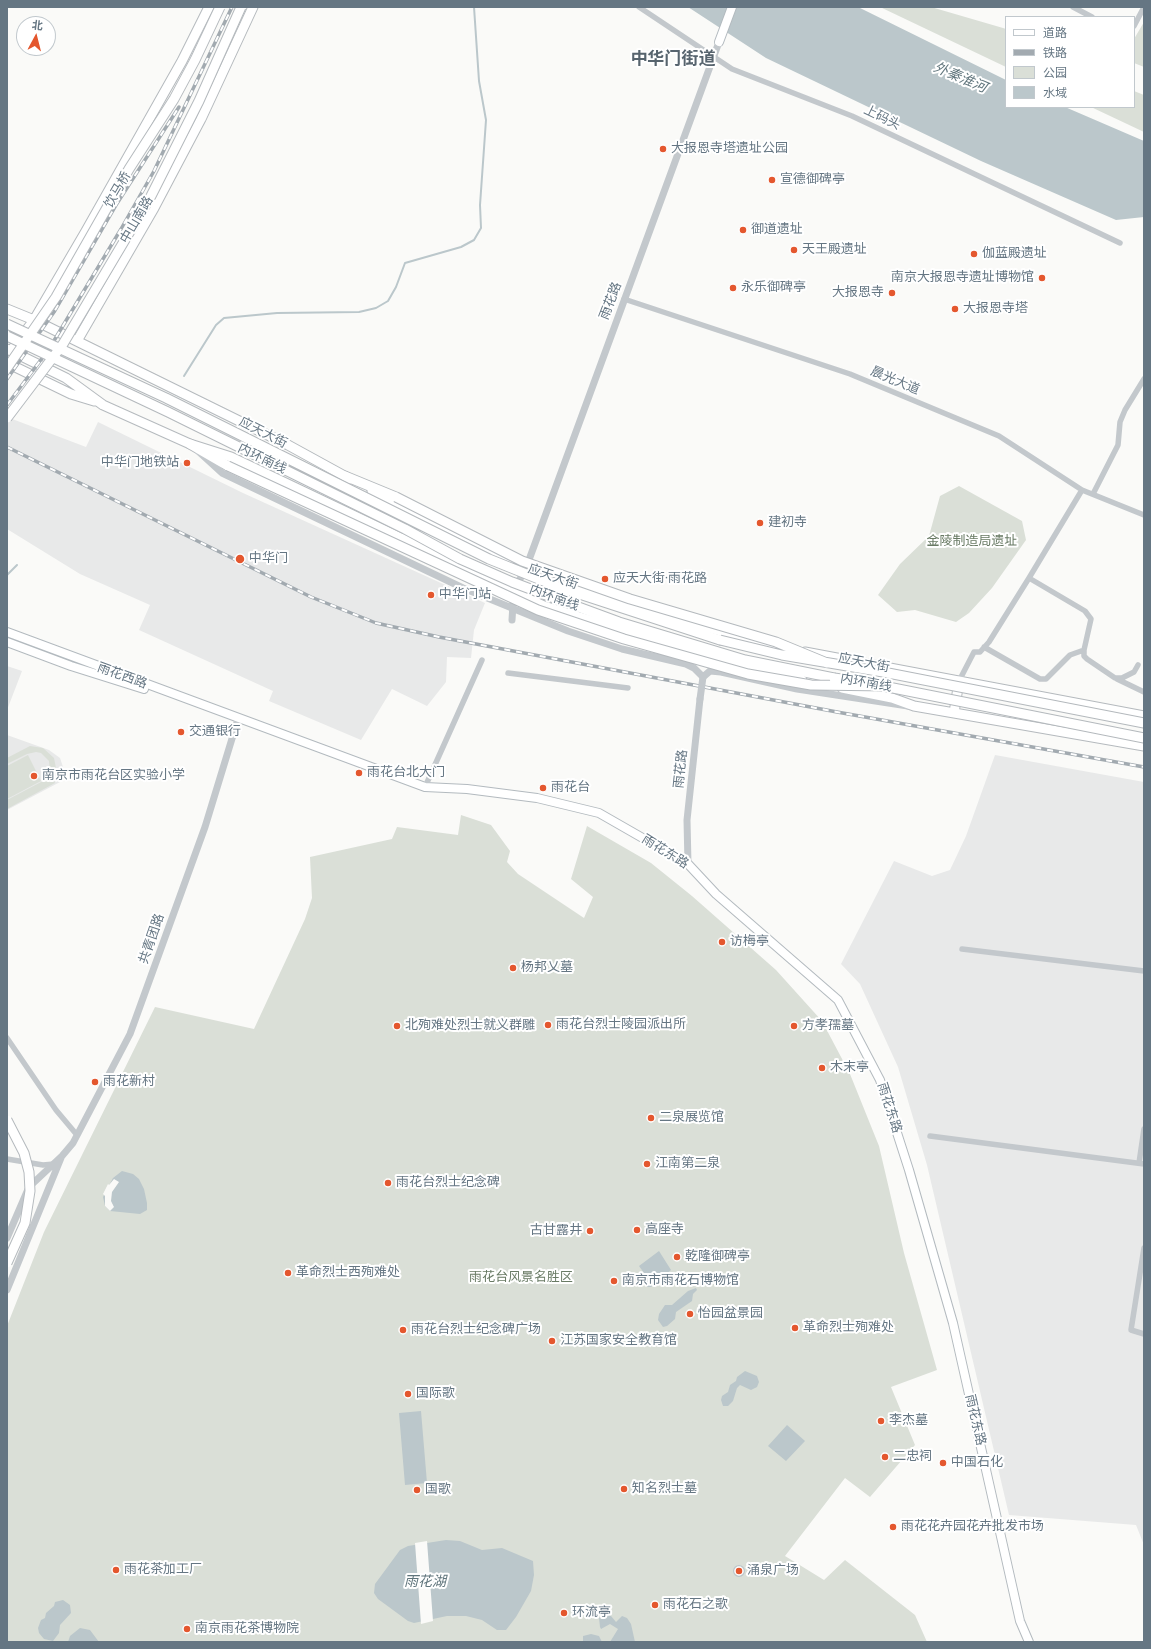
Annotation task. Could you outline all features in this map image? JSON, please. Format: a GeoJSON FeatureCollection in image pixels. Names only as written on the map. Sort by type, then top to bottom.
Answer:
{"type":"FeatureCollection","features":[{"type":"Feature","properties":{"kind":"main road"},"geometry":{"type":"LineString","coordinates":[[103,404],[66,378],[9,350],[34,320],[182,62],[209,7]]}},
{"type":"Feature","properties":{"kind":"main road","name":"饮马桥"},"geometry":{"type":"LineString","coordinates":[[7,368],[56,297],[130,169],[174,99],[195,60],[220,7]]}},
{"type":"Feature","properties":{"kind":"main road","name":"中山南路"},"geometry":{"type":"LineString","coordinates":[[7,418],[49,364],[75,326],[151,196],[201,95],[241,7]]}},
{"type":"Feature","properties":{"kind":"main road"},"geometry":{"type":"LineString","coordinates":[[77,341],[154,208],[192,138],[216,90],[253,7]]}},
{"type":"Feature","properties":{"kind":"main road"},"geometry":{"type":"LineString","coordinates":[[719,42],[732,7]]}},
{"type":"Feature","properties":{"kind":"main road","name":"应天大街"},"geometry":{"type":"LineString","coordinates":[[7,309],[34,320],[288,445],[345,476],[526,568],[632,606],[766,644],[1144,716]]}},
{"type":"Feature","properties":{"kind":"main road","name":"内环南线"},"geometry":{"type":"LineString","coordinates":[[7,324],[173,402],[489,559],[561,588],[720,640],[782,656],[884,672],[1144,723]]}},
{"type":"Feature","properties":{"kind":"main road","name":"内环南线"},"geometry":{"type":"LineString","coordinates":[[7,336],[203,430],[398,526],[460,559],[512,582],[619,622],[745,660],[888,686],[1144,738]]}},
{"type":"Feature","properties":{"kind":"main road"},"geometry":{"type":"LineString","coordinates":[[7,363],[71,394],[103,404],[190,444],[228,466],[468,579],[546,613],[632,641],[748,674],[811,685],[888,686]]}},
{"type":"Feature","properties":{"kind":"main road"},"geometry":{"type":"LineString","coordinates":[[190,444],[231,456],[544,606],[706,656],[816,683],[892,698],[914,706],[1144,746]]}},
{"type":"Feature","properties":{"kind":"main road"},"geometry":{"type":"LineString","coordinates":[[345,476],[396,497],[522,561],[630,598],[776,642],[827,663]]}},
{"type":"Feature","properties":{"kind":"main road","name":"雨花西路"},"geometry":{"type":"LineString","coordinates":[[7,632],[238,719],[425,787]]}},
{"type":"Feature","properties":{"kind":"main road","name":"雨花西路"},"geometry":{"type":"LineString","coordinates":[[7,642],[70,666],[238,719]]}},
{"type":"Feature","properties":{"kind":"main road"},"geometry":{"type":"LineString","coordinates":[[954,714],[959,681]]}},
{"type":"Feature","properties":{"kind":"main road","name":"雨花东路"},"geometry":{"type":"LineString","coordinates":[[425,787],[467,789],[537,798],[599,813],[688,864],[716,894],[838,1000],[880,1080],[909,1170],[953,1323],[1020,1621],[1029,1642]]}},
{"type":"Feature","properties":{"kind":"main road"},"geometry":{"type":"LineString","coordinates":[[7,1120],[24,1153],[29,1172],[30,1191],[25,1223],[7,1263]]}},
{"type":"Feature","properties":{"kind":"street","name":"上码头"},"geometry":{"type":"LineString","coordinates":[[639,7],[712,57],[738,71],[852,116],[1120,243]]}},
{"type":"Feature","properties":{"kind":"street"},"geometry":{"type":"LineString","coordinates":[[1073,7],[1090,16]]}},
{"type":"Feature","properties":{"kind":"street"},"geometry":{"type":"LineString","coordinates":[[1135,24],[1144,7]]}},
{"type":"Feature","properties":{"kind":"street","name":"雨花路"},"geometry":{"type":"LineString","coordinates":[[513,592],[526,568],[712,57],[719,42]]}},
{"type":"Feature","properties":{"kind":"street","name":"晨光大道"},"geometry":{"type":"LineString","coordinates":[[624,300],[857,377],[999,436],[1082,490],[1144,516]]}},
{"type":"Feature","properties":{"kind":"street"},"geometry":{"type":"LineString","coordinates":[[1093,494],[1118,445],[1120,422],[1125,410],[1144,379]]}},
{"type":"Feature","properties":{"kind":"street"},"geometry":{"type":"LineString","coordinates":[[190,444],[222,473],[382,550],[512,609],[568,631],[622,649],[686,664],[694,668],[703,677],[710,671],[721,672],[797,689],[890,705],[914,706]]}},
{"type":"Feature","properties":{"kind":"street"},"geometry":{"type":"LineString","coordinates":[[959,681],[974,652],[980,652],[984,647],[1029,578],[1082,490]]}},
{"type":"Feature","properties":{"kind":"street"},"geometry":{"type":"LineString","coordinates":[[1029,578],[1085,611],[1091,619],[1084,650],[1084,656],[1087,659],[1115,678],[1144,692]]}},
{"type":"Feature","properties":{"kind":"street"},"geometry":{"type":"LineString","coordinates":[[512,620],[513,592]]}},
{"type":"Feature","properties":{"kind":"street"},"geometry":{"type":"LineString","coordinates":[[984,647],[1040,679],[1046,679],[1070,655],[1084,650]]}},
{"type":"Feature","properties":{"kind":"street"},"geometry":{"type":"LineString","coordinates":[[425,787],[482,660]]}},
{"type":"Feature","properties":{"kind":"street"},"geometry":{"type":"LineString","coordinates":[[1115,678],[1122,678],[1134,672],[1138,665]]}},
{"type":"Feature","properties":{"kind":"street"},"geometry":{"type":"LineString","coordinates":[[508,673],[628,688]]}},
{"type":"Feature","properties":{"kind":"street","name":"雨花路"},"geometry":{"type":"LineString","coordinates":[[688,864],[687,820],[703,677]]}},
{"type":"Feature","properties":{"kind":"street","name":"共青团路"},"geometry":{"type":"LineString","coordinates":[[7,1238],[29,1187],[62,1156],[77,1135],[118,1060],[143,1002],[205,827],[238,719]]}},
{"type":"Feature","properties":{"kind":"street"},"geometry":{"type":"LineString","coordinates":[[962,949],[1144,971]]}},
{"type":"Feature","properties":{"kind":"street"},"geometry":{"type":"LineString","coordinates":[[7,1038],[56,1110],[77,1135]]}},
{"type":"Feature","properties":{"kind":"street"},"geometry":{"type":"LineString","coordinates":[[930,1136],[1141,1164],[1144,1129]]}},
{"type":"Feature","properties":{"kind":"street","name":"共青团路"},"geometry":{"type":"LineString","coordinates":[[7,1290],[62,1156]]}},
{"type":"Feature","properties":{"kind":"street"},"geometry":{"type":"LineString","coordinates":[[7,1159],[43,1165],[54,1164]]}},
{"type":"Feature","properties":{"kind":"street"},"geometry":{"type":"LineString","coordinates":[[1144,1248],[1131,1330],[1144,1334]]}},
{"type":"Feature","properties":{"kind":"shaded area"},"geometry":{"type":"Polygon","coordinates":[[[7,417],[86,447],[98,422],[243,493],[485,603],[474,630],[471,658],[447,657],[446,682],[427,706],[392,689],[361,740],[269,701],[273,691],[139,630],[150,605],[80,574],[7,529],[7,417]]]}},
{"type":"Feature","properties":{"kind":"shaded area"},"geometry":{"type":"Polygon","coordinates":[[[7,666],[22,671],[7,710],[7,666]]]}},
{"type":"Feature","properties":{"kind":"shaded area","name":"南京市雨花台区实验小学"},"geometry":{"type":"Polygon","coordinates":[[[7,735],[49,750],[60,758],[64,770],[60,782],[7,810],[7,735]]]}},
{"type":"Feature","properties":{"kind":"shaded area"},"geometry":{"type":"Polygon","coordinates":[[[995,755],[1144,782],[1144,1545],[1136,1525],[1009,1515],[927,1165],[898,1067],[860,984],[841,964],[894,861],[932,876],[950,870],[966,836],[995,755]]]}},
{"type":"Feature","properties":{"kind":"green space"},"geometry":{"type":"Polygon","coordinates":[[[880,7],[931,7],[1005,29],[1005,67],[880,7]]]}},
{"type":"Feature","properties":{"kind":"green space"},"geometry":{"type":"Polygon","coordinates":[[[1144,22],[1144,67],[1135,63],[1135,37],[1144,22]]]}},
{"type":"Feature","properties":{"kind":"green space"},"geometry":{"type":"Polygon","coordinates":[[[1135,91],[1144,95],[1144,132],[1093,108],[1135,108],[1135,91]]]}},
{"type":"Feature","properties":{"kind":"green space","name":"金陵制造局遗址"},"geometry":{"type":"Polygon","coordinates":[[[959,486],[1022,521],[1026,540],[992,588],[969,613],[956,622],[915,610],[897,612],[878,595],[900,564],[929,536],[940,496],[959,486]]]}},
{"type":"Feature","properties":{"kind":"green space"},"geometry":{"type":"Polygon","coordinates":[[[30,746],[43,748],[54,758],[56,768],[53,778],[55,783],[7,809],[7,800],[43,781],[50,772],[49,761],[41,753],[36,752],[27,754],[7,764],[7,758],[30,746]]]}},
{"type":"Feature","properties":{"kind":"green space"},"geometry":{"type":"Polygon","coordinates":[[[28,755],[41,781],[7,799],[7,766],[28,755]]]}},
{"type":"Feature","properties":{"kind":"green space","name":"雨花台风景名胜区"},"geometry":{"type":"Polygon","coordinates":[[[461,815],[491,825],[510,851],[507,862],[518,874],[584,918],[593,897],[571,879],[587,826],[651,863],[692,896],[776,970],[822,1021],[850,1074],[879,1146],[904,1253],[937,1370],[891,1387],[915,1445],[870,1497],[845,1478],[785,1556],[824,1580],[845,1560],[915,1615],[927,1642],[7,1642],[7,1326],[44,1232],[155,1007],[254,1029],[305,919],[312,898],[310,857],[392,839],[397,827],[458,835],[461,815]]]}},
{"type":"Feature","properties":{"kind":"water","name":"外秦淮河"},"geometry":{"type":"Polygon","coordinates":[[[688,7],[858,7],[1005,80],[1005,108],[1067,108],[1144,141],[1144,217],[1116,220],[981,161],[766,58],[688,7]]]}},
{"type":"Feature","properties":{"kind":"water"},"geometry":{"type":"Polygon","coordinates":[[[122,1171],[133,1174],[139,1179],[144,1189],[147,1210],[140,1214],[110,1211],[105,1206],[103,1197],[113,1178],[122,1171]]]}},
{"type":"Feature","properties":{"kind":"water"},"geometry":{"type":"Polygon","coordinates":[[[659,1251],[671,1270],[651,1287],[647,1287],[641,1275],[644,1273],[639,1266],[659,1251]]]}},
{"type":"Feature","properties":{"kind":"water"},"geometry":{"type":"Polygon","coordinates":[[[696,1288],[697,1290],[693,1294],[692,1301],[676,1312],[675,1319],[667,1326],[663,1327],[658,1320],[659,1314],[665,1305],[672,1305],[688,1291],[696,1288]]]}},
{"type":"Feature","properties":{"kind":"water"},"geometry":{"type":"Polygon","coordinates":[[[745,1371],[757,1376],[759,1382],[757,1387],[751,1390],[740,1385],[737,1388],[733,1401],[728,1406],[723,1406],[721,1400],[722,1396],[728,1392],[730,1385],[736,1381],[737,1377],[745,1371]]]}},
{"type":"Feature","properties":{"kind":"water"},"geometry":{"type":"Polygon","coordinates":[[[421,1411],[427,1483],[405,1485],[399,1413],[421,1411]]]}},
{"type":"Feature","properties":{"kind":"water"},"geometry":{"type":"Polygon","coordinates":[[[787,1425],[805,1441],[786,1461],[768,1446],[787,1425]]]}},
{"type":"Feature","properties":{"kind":"water","name":"雨花湖"},"geometry":{"type":"Polygon","coordinates":[[[446,1540],[460,1541],[482,1550],[502,1548],[533,1561],[534,1575],[531,1591],[516,1617],[506,1630],[497,1630],[482,1620],[466,1616],[447,1616],[414,1623],[408,1621],[378,1599],[374,1593],[375,1584],[400,1550],[408,1546],[446,1540]]]}},
{"type":"Feature","properties":{"kind":"water"},"geometry":{"type":"Polygon","coordinates":[[[739,1565],[743,1567],[745,1571],[743,1575],[739,1577],[735,1575],[733,1571],[735,1567],[739,1565]]]}},
{"type":"Feature","properties":{"kind":"water"},"geometry":{"type":"Polygon","coordinates":[[[63,1600],[70,1605],[71,1613],[60,1625],[59,1633],[53,1641],[44,1639],[39,1633],[38,1628],[41,1620],[45,1618],[46,1613],[54,1606],[55,1602],[63,1600]]]}},
{"type":"Feature","properties":{"kind":"water"},"geometry":{"type":"Polygon","coordinates":[[[604,1614],[611,1616],[616,1622],[622,1616],[627,1618],[631,1624],[635,1642],[610,1642],[618,1629],[610,1624],[601,1629],[599,1618],[604,1614]]]}},
{"type":"Feature","properties":{"kind":"water"},"geometry":{"type":"Polygon","coordinates":[[[80,1628],[90,1630],[99,1642],[68,1642],[70,1636],[80,1628]]]}},
{"type":"Feature","properties":{"kind":"water"},"geometry":{"type":"Polygon","coordinates":[[[591,1634],[599,1636],[602,1642],[583,1642],[583,1636],[591,1634]]]}},
{"type":"Feature","properties":{"kind":"pier"},"geometry":{"type":"Polygon","coordinates":[[[114,1179],[119,1182],[112,1192],[111,1201],[114,1207],[110,1211],[105,1206],[105,1196],[103,1194],[108,1184],[109,1185],[114,1179]]]}},
{"type":"Feature","properties":{"kind":"pier"},"geometry":{"type":"Polygon","coordinates":[[[427,1541],[433,1621],[421,1624],[415,1543],[427,1541]]]}},
{"type":"Feature","properties":{"kind":"waterway"},"geometry":{"type":"LineString","coordinates":[[184,376],[216,325],[224,318],[277,313],[359,312],[376,308],[388,301],[396,287],[405,263],[461,247],[474,240],[481,228],[480,205],[486,120],[479,81],[474,7]]}},
{"type":"Feature","properties":{"kind":"waterway"},"geometry":{"type":"LineString","coordinates":[[7,575],[17,565]]}},
{"type":"Feature","properties":{"kind":"railway"},"geometry":{"type":"LineString","coordinates":[[7,405],[49,349],[154,171],[232,7]]}},
{"type":"Feature","properties":{"kind":"railway"},"geometry":{"type":"LineString","coordinates":[[7,379],[54,312],[116,205],[179,107]]}},
{"type":"Feature","properties":{"kind":"railway"},"geometry":{"type":"LineString","coordinates":[[7,447],[311,597],[376,623],[439,637],[837,712],[1144,767]]}},
{"type":"Feature","properties":{"kind":"place","name":"大报恩寺塔遗址公园"},"geometry":{"type":"Point","coordinates":[663,149]}},
{"type":"Feature","properties":{"kind":"place","name":"宣德御碑亭"},"geometry":{"type":"Point","coordinates":[772,180]}},
{"type":"Feature","properties":{"kind":"place","name":"御道遗址"},"geometry":{"type":"Point","coordinates":[743,230]}},
{"type":"Feature","properties":{"kind":"place","name":"天王殿遗址"},"geometry":{"type":"Point","coordinates":[794,250]}},
{"type":"Feature","properties":{"kind":"place","name":"伽蓝殿遗址"},"geometry":{"type":"Point","coordinates":[974,254]}},
{"type":"Feature","properties":{"kind":"place","name":"南京大报恩寺遗址博物馆"},"geometry":{"type":"Point","coordinates":[1042,278]}},
{"type":"Feature","properties":{"kind":"place","name":"永乐御碑亭"},"geometry":{"type":"Point","coordinates":[733,288]}},
{"type":"Feature","properties":{"kind":"place","name":"大报恩寺"},"geometry":{"type":"Point","coordinates":[892,293]}},
{"type":"Feature","properties":{"kind":"place","name":"大报恩寺塔"},"geometry":{"type":"Point","coordinates":[955,309]}},
{"type":"Feature","properties":{"kind":"place","name":"中华门地铁站"},"geometry":{"type":"Point","coordinates":[187,463]}},
{"type":"Feature","properties":{"kind":"place","name":"建初寺"},"geometry":{"type":"Point","coordinates":[760,523]}},
{"type":"Feature","properties":{"kind":"place","name":"中华门"},"geometry":{"type":"Point","coordinates":[240,559]}},
{"type":"Feature","properties":{"kind":"place","name":"应天大街·雨花路"},"geometry":{"type":"Point","coordinates":[605,579]}},
{"type":"Feature","properties":{"kind":"place","name":"中华门站"},"geometry":{"type":"Point","coordinates":[431,595]}},
{"type":"Feature","properties":{"kind":"place","name":"交通银行"},"geometry":{"type":"Point","coordinates":[181,732]}},
{"type":"Feature","properties":{"kind":"place","name":"雨花台北大门"},"geometry":{"type":"Point","coordinates":[359,773]}},
{"type":"Feature","properties":{"kind":"place","name":"南京市雨花台区实验小学"},"geometry":{"type":"Point","coordinates":[34,776]}},
{"type":"Feature","properties":{"kind":"place","name":"雨花台"},"geometry":{"type":"Point","coordinates":[543,788]}},
{"type":"Feature","properties":{"kind":"place","name":"访梅亭"},"geometry":{"type":"Point","coordinates":[722,942]}},
{"type":"Feature","properties":{"kind":"place","name":"杨邦乂墓"},"geometry":{"type":"Point","coordinates":[513,968]}},
{"type":"Feature","properties":{"kind":"place","name":"雨花台烈士陵园派出所"},"geometry":{"type":"Point","coordinates":[548,1025]}},
{"type":"Feature","properties":{"kind":"place","name":"北殉难处烈士就义群雕"},"geometry":{"type":"Point","coordinates":[397,1026]}},
{"type":"Feature","properties":{"kind":"place","name":"方孝孺墓"},"geometry":{"type":"Point","coordinates":[794,1026]}},
{"type":"Feature","properties":{"kind":"place","name":"木末亭"},"geometry":{"type":"Point","coordinates":[822,1068]}},
{"type":"Feature","properties":{"kind":"place","name":"雨花新村"},"geometry":{"type":"Point","coordinates":[95,1082]}},
{"type":"Feature","properties":{"kind":"place","name":"二泉展览馆"},"geometry":{"type":"Point","coordinates":[651,1118]}},
{"type":"Feature","properties":{"kind":"place","name":"江南第二泉"},"geometry":{"type":"Point","coordinates":[647,1164]}},
{"type":"Feature","properties":{"kind":"place","name":"雨花台烈士纪念碑"},"geometry":{"type":"Point","coordinates":[388,1183]}},
{"type":"Feature","properties":{"kind":"place","name":"高座寺"},"geometry":{"type":"Point","coordinates":[637,1230]}},
{"type":"Feature","properties":{"kind":"place","name":"古甘露井"},"geometry":{"type":"Point","coordinates":[590,1231]}},
{"type":"Feature","properties":{"kind":"place","name":"乾隆御碑亭"},"geometry":{"type":"Point","coordinates":[677,1257]}},
{"type":"Feature","properties":{"kind":"place","name":"革命烈士西殉难处"},"geometry":{"type":"Point","coordinates":[288,1273]}},
{"type":"Feature","properties":{"kind":"place","name":"南京市雨花石博物馆"},"geometry":{"type":"Point","coordinates":[614,1281]}},
{"type":"Feature","properties":{"kind":"place","name":"怡园盆景园"},"geometry":{"type":"Point","coordinates":[690,1314]}},
{"type":"Feature","properties":{"kind":"place","name":"革命烈士殉难处"},"geometry":{"type":"Point","coordinates":[795,1328]}},
{"type":"Feature","properties":{"kind":"place","name":"雨花台烈士纪念碑广场"},"geometry":{"type":"Point","coordinates":[403,1330]}},
{"type":"Feature","properties":{"kind":"place","name":"江苏国家安全教育馆"},"geometry":{"type":"Point","coordinates":[552,1341]}},
{"type":"Feature","properties":{"kind":"place","name":"国际歌"},"geometry":{"type":"Point","coordinates":[408,1394]}},
{"type":"Feature","properties":{"kind":"place","name":"李杰墓"},"geometry":{"type":"Point","coordinates":[881,1421]}},
{"type":"Feature","properties":{"kind":"place","name":"二忠祠"},"geometry":{"type":"Point","coordinates":[885,1457]}},
{"type":"Feature","properties":{"kind":"place","name":"中国石化"},"geometry":{"type":"Point","coordinates":[943,1463]}},
{"type":"Feature","properties":{"kind":"place","name":"知名烈士墓"},"geometry":{"type":"Point","coordinates":[624,1489]}},
{"type":"Feature","properties":{"kind":"place","name":"国歌"},"geometry":{"type":"Point","coordinates":[417,1490]}},
{"type":"Feature","properties":{"kind":"place","name":"雨花花卉园花卉批发市场"},"geometry":{"type":"Point","coordinates":[893,1527]}},
{"type":"Feature","properties":{"kind":"place","name":"雨花茶加工厂"},"geometry":{"type":"Point","coordinates":[116,1570]}},
{"type":"Feature","properties":{"kind":"place","name":"涌泉广场"},"geometry":{"type":"Point","coordinates":[739,1571]}},
{"type":"Feature","properties":{"kind":"place","name":"雨花石之歌"},"geometry":{"type":"Point","coordinates":[655,1605]}},
{"type":"Feature","properties":{"kind":"place","name":"环流亭"},"geometry":{"type":"Point","coordinates":[564,1613]}},
{"type":"Feature","properties":{"kind":"place","name":"南京雨花茶博物院"},"geometry":{"type":"Point","coordinates":[187,1629]}},
{"type":"Feature","properties":{"kind":"district","name":"中华门街道"},"geometry":{"type":"Point","coordinates":[673,59]}}]}
